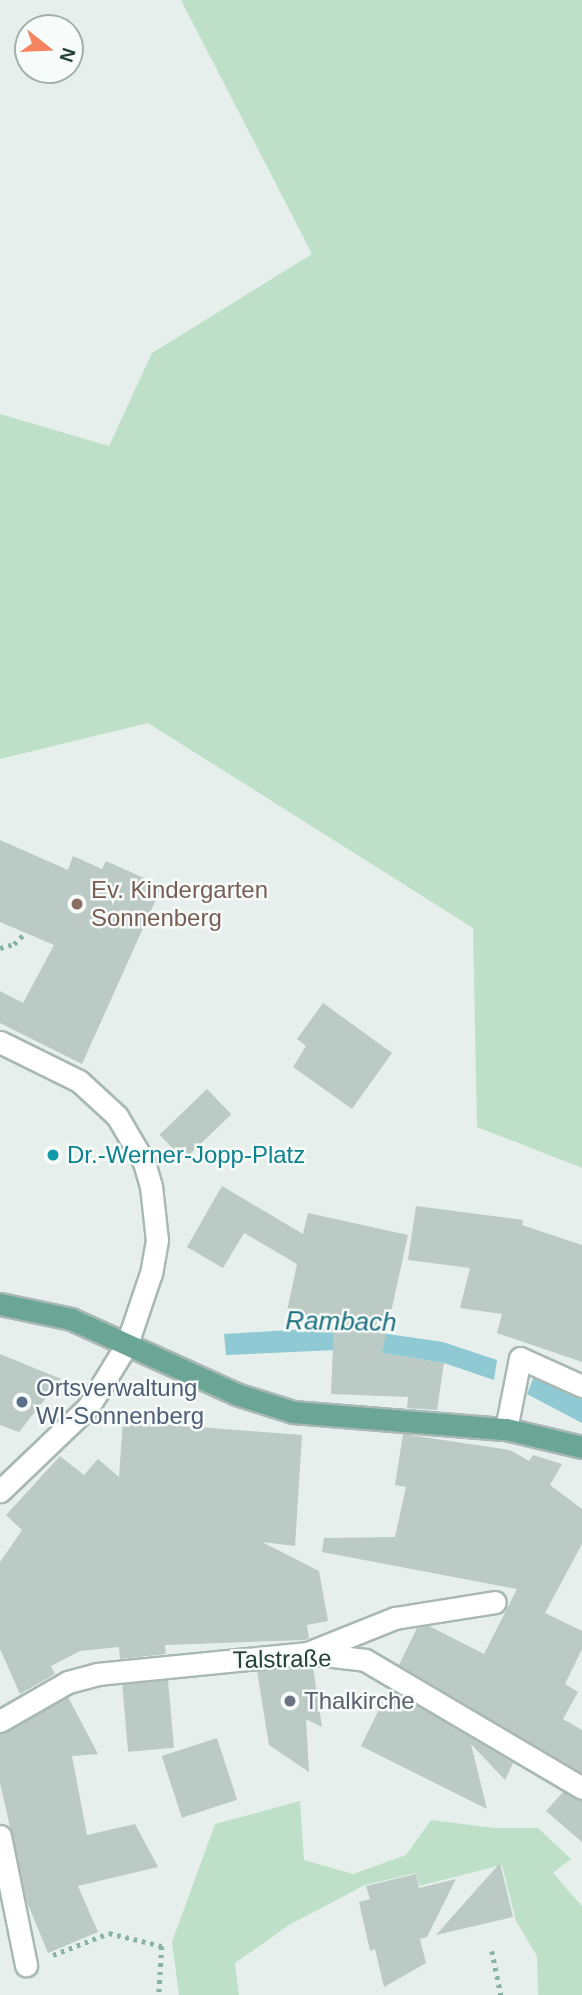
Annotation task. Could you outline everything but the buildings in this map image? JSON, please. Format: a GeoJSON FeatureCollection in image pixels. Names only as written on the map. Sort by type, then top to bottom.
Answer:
{"type":"FeatureCollection","features":[{"type":"Feature","properties":{"kind":"main road"},"geometry":{"type":"LineString","coordinates":[[0,1304],[55,1313],[236,1394],[293,1412],[506,1429],[582,1447]]}},
{"type":"Feature","properties":{"kind":"street"},"geometry":{"type":"LineString","coordinates":[[0,1042],[79,1081],[117,1116],[144,1162],[152,1186],[157,1240],[151,1273],[127,1344],[88,1407],[0,1491]]}},
{"type":"Feature","properties":{"kind":"street"},"geometry":{"type":"LineString","coordinates":[[506,1429],[520,1358],[582,1386]]}},
{"type":"Feature","properties":{"kind":"street"},"geometry":{"type":"LineString","coordinates":[[308,1653],[395,1618],[495,1602]]}},
{"type":"Feature","properties":{"kind":"street","name":"Talstraße"},"geometry":{"type":"LineString","coordinates":[[0,1721],[68,1682],[97,1674],[308,1653],[365,1660],[582,1788]]}},
{"type":"Feature","properties":{"kind":"street"},"geometry":{"type":"LineString","coordinates":[[0,1836],[26,1965]]}},
{"type":"Feature","properties":{"kind":"path"},"geometry":{"type":"LineString","coordinates":[[0,948],[14,944],[25,933]]}},
{"type":"Feature","properties":{"kind":"path"},"geometry":{"type":"LineString","coordinates":[[26,1965],[109,1933],[162,1946],[159,1995]]}},
{"type":"Feature","properties":{"kind":"path"},"geometry":{"type":"LineString","coordinates":[[492,1951],[501,1995]]}},
{"type":"Feature","properties":{"kind":"green space"},"geometry":{"type":"Polygon","coordinates":[[[181,0],[582,0],[582,1168],[477,1127],[473,928],[148,723],[0,759],[0,414],[109,446],[152,353],[312,254],[181,0]]]}},
{"type":"Feature","properties":{"kind":"green space"},"geometry":{"type":"Polygon","coordinates":[[[300,1801],[304,1860],[353,1874],[406,1855],[431,1820],[494,1828],[538,1828],[571,1859],[553,1873],[582,1906],[582,1995],[538,1995],[537,1956],[516,1921],[502,1865],[419,1886],[416,1873],[365,1885],[289,1925],[235,1963],[239,1995],[179,1995],[172,1942],[215,1824],[300,1801]]]}},
{"type":"Feature","properties":{"kind":"water"},"geometry":{"type":"Polygon","coordinates":[[[339,1327],[443,1342],[497,1360],[494,1380],[444,1363],[357,1349],[226,1355],[224,1334],[339,1327]]]}},
{"type":"Feature","properties":{"kind":"water"},"geometry":{"type":"Polygon","coordinates":[[[536,1371],[582,1396],[582,1423],[527,1394],[536,1371]]]}},
{"type":"Feature","properties":{"kind":"place","name":"Ev. Kindergarten Sonnenberg"},"geometry":{"type":"Point","coordinates":[77,904]}},
{"type":"Feature","properties":{"kind":"place","name":"Dr.-Werner-Jopp-Platz"},"geometry":{"type":"Point","coordinates":[53,1155]}},
{"type":"Feature","properties":{"kind":"place","name":"Ortsverwaltung WI-Sonnenberg"},"geometry":{"type":"Point","coordinates":[22,1402]}},
{"type":"Feature","properties":{"kind":"place","name":"Thalkirche"},"geometry":{"type":"Point","coordinates":[290,1701]}},
{"type":"Feature","properties":{"kind":"water label","name":"Rambach"},"geometry":{"type":"Point","coordinates":[341,1322]}}]}
